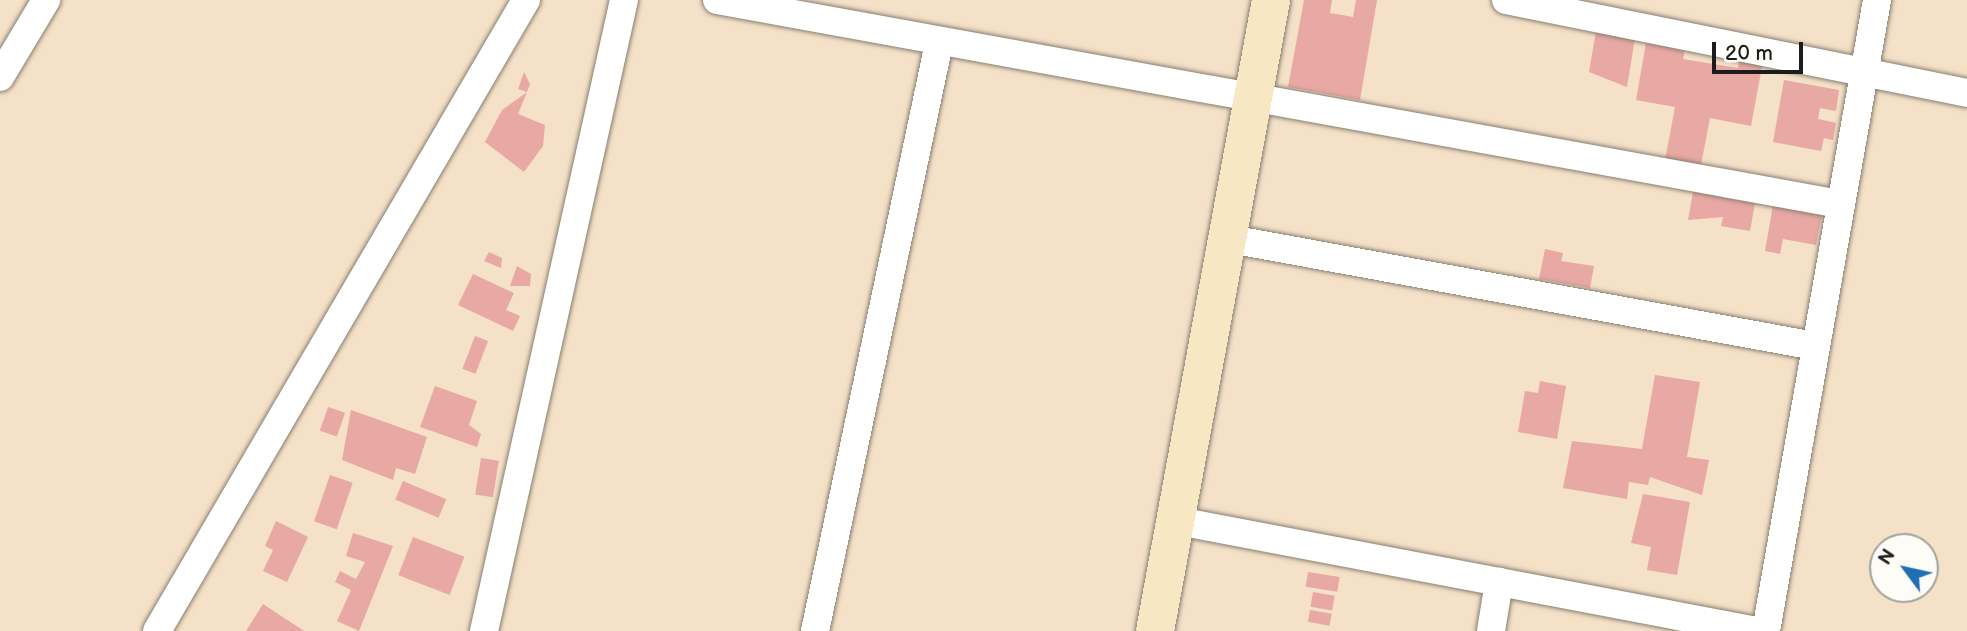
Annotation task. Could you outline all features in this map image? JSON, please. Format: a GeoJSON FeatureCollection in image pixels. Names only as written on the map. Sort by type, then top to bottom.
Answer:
{"type":"FeatureCollection","features":[{"type":"Feature","properties":{"kind":"street"},"geometry":{"type":"LineString","coordinates":[[0,78],[46,0]]}},
{"type":"Feature","properties":{"kind":"street"},"geometry":{"type":"LineString","coordinates":[[157,631],[526,0]]}},
{"type":"Feature","properties":{"kind":"street"},"geometry":{"type":"LineString","coordinates":[[484,631],[624,0]]}},
{"type":"Feature","properties":{"kind":"street"},"geometry":{"type":"LineString","coordinates":[[717,0],[939,43],[1839,204]]}},
{"type":"Feature","properties":{"kind":"street"},"geometry":{"type":"LineString","coordinates":[[1155,631],[1230,239],[1252,97],[1271,0]]}},
{"type":"Feature","properties":{"kind":"street"},"geometry":{"type":"LineString","coordinates":[[1506,0],[1862,75],[1967,93]]}},
{"type":"Feature","properties":{"kind":"street"},"geometry":{"type":"LineString","coordinates":[[1766,631],[1877,0]]}},
{"type":"Feature","properties":{"kind":"street"},"geometry":{"type":"LineString","coordinates":[[815,631],[939,43]]}},
{"type":"Feature","properties":{"kind":"street"},"geometry":{"type":"LineString","coordinates":[[1230,239],[1815,346]]}},
{"type":"Feature","properties":{"kind":"street"},"geometry":{"type":"LineString","coordinates":[[1178,521],[1757,631]]}},
{"type":"Feature","properties":{"kind":"street"},"geometry":{"type":"LineString","coordinates":[[1491,631],[1499,582]]}},
{"type":"Feature","properties":{"kind":"building"},"geometry":{"type":"Polygon","coordinates":[[[1304,0],[1332,0],[1330,13],[1353,17],[1356,0],[1377,0],[1360,100],[1288,87],[1304,0]]]}},
{"type":"Feature","properties":{"kind":"building"},"geometry":{"type":"Polygon","coordinates":[[[1596,31],[1635,38],[1627,87],[1589,72],[1596,31]]]}},
{"type":"Feature","properties":{"kind":"building"},"geometry":{"type":"Polygon","coordinates":[[[1646,43],[1685,50],[1683,59],[1738,68],[1740,57],[1763,61],[1751,126],[1710,118],[1701,165],[1665,160],[1675,107],[1636,100],[1646,43]]]}},
{"type":"Feature","properties":{"kind":"building"},"geometry":{"type":"Polygon","coordinates":[[[524,72],[530,84],[527,92],[518,89],[524,72]]]}},
{"type":"Feature","properties":{"kind":"building"},"geometry":{"type":"Polygon","coordinates":[[[1784,80],[1839,90],[1836,111],[1820,108],[1818,119],[1836,123],[1833,140],[1824,138],[1821,151],[1773,142],[1784,80]]]}},
{"type":"Feature","properties":{"kind":"building"},"geometry":{"type":"Polygon","coordinates":[[[527,92],[518,114],[545,125],[543,146],[524,172],[485,142],[502,110],[527,92]]]}},
{"type":"Feature","properties":{"kind":"building"},"geometry":{"type":"Polygon","coordinates":[[[1693,192],[1755,203],[1750,231],[1721,226],[1723,217],[1688,220],[1693,192]]]}},
{"type":"Feature","properties":{"kind":"building"},"geometry":{"type":"Polygon","coordinates":[[[1773,205],[1822,214],[1816,245],[1783,239],[1780,254],[1765,251],[1773,205]]]}},
{"type":"Feature","properties":{"kind":"building"},"geometry":{"type":"Polygon","coordinates":[[[1545,249],[1563,253],[1561,261],[1594,266],[1590,288],[1539,279],[1545,249]]]}},
{"type":"Feature","properties":{"kind":"building"},"geometry":{"type":"Polygon","coordinates":[[[489,252],[502,258],[501,268],[484,261],[489,252]]]}},
{"type":"Feature","properties":{"kind":"building"},"geometry":{"type":"Polygon","coordinates":[[[517,266],[531,274],[530,286],[510,286],[517,266]]]}},
{"type":"Feature","properties":{"kind":"building"},"geometry":{"type":"Polygon","coordinates":[[[473,274],[514,293],[506,310],[520,316],[513,331],[458,305],[473,274]]]}},
{"type":"Feature","properties":{"kind":"building"},"geometry":{"type":"Polygon","coordinates":[[[475,336],[488,341],[476,374],[462,369],[475,336]]]}},
{"type":"Feature","properties":{"kind":"building"},"geometry":{"type":"Polygon","coordinates":[[[1655,375],[1700,382],[1687,457],[1709,460],[1702,495],[1650,477],[1648,485],[1629,482],[1627,499],[1563,488],[1572,441],[1642,449],[1655,375]]]}},
{"type":"Feature","properties":{"kind":"building"},"geometry":{"type":"Polygon","coordinates":[[[1540,381],[1566,386],[1557,439],[1518,432],[1525,391],[1538,393],[1540,381]]]}},
{"type":"Feature","properties":{"kind":"building"},"geometry":{"type":"Polygon","coordinates":[[[435,386],[477,401],[469,425],[481,434],[477,447],[420,427],[435,386]]]}},
{"type":"Feature","properties":{"kind":"building"},"geometry":{"type":"Polygon","coordinates":[[[328,407],[345,413],[337,436],[320,431],[328,407]]]}},
{"type":"Feature","properties":{"kind":"building"},"geometry":{"type":"Polygon","coordinates":[[[351,410],[427,437],[415,474],[396,468],[393,480],[342,460],[351,410]]]}},
{"type":"Feature","properties":{"kind":"building"},"geometry":{"type":"Polygon","coordinates":[[[481,458],[499,461],[493,497],[475,495],[481,458]]]}},
{"type":"Feature","properties":{"kind":"building"},"geometry":{"type":"Polygon","coordinates":[[[330,475],[353,483],[337,529],[314,521],[330,475]]]}},
{"type":"Feature","properties":{"kind":"building"},"geometry":{"type":"Polygon","coordinates":[[[403,481],[446,499],[438,518],[395,499],[403,481]]]}},
{"type":"Feature","properties":{"kind":"building"},"geometry":{"type":"Polygon","coordinates":[[[1643,494],[1690,502],[1677,575],[1647,570],[1651,547],[1631,543],[1643,494]]]}},
{"type":"Feature","properties":{"kind":"building"},"geometry":{"type":"Polygon","coordinates":[[[276,521],[308,537],[287,582],[263,571],[273,550],[265,546],[276,521]]]}},
{"type":"Feature","properties":{"kind":"building"},"geometry":{"type":"Polygon","coordinates":[[[353,533],[393,546],[359,631],[337,621],[351,590],[335,582],[340,571],[356,579],[365,562],[346,556],[353,533]]]}},
{"type":"Feature","properties":{"kind":"building"},"geometry":{"type":"Polygon","coordinates":[[[413,537],[464,557],[450,595],[398,575],[413,537]]]}},
{"type":"Feature","properties":{"kind":"building"},"geometry":{"type":"Polygon","coordinates":[[[1308,572],[1340,577],[1337,592],[1306,587],[1308,572]]]}},
{"type":"Feature","properties":{"kind":"building"},"geometry":{"type":"Polygon","coordinates":[[[1313,592],[1335,596],[1332,611],[1310,607],[1313,592]]]}},
{"type":"Feature","properties":{"kind":"building"},"geometry":{"type":"Polygon","coordinates":[[[263,604],[304,631],[246,631],[263,604]]]}},
{"type":"Feature","properties":{"kind":"building"},"geometry":{"type":"Polygon","coordinates":[[[1310,610],[1332,614],[1330,626],[1308,622],[1310,610]]]}}]}
